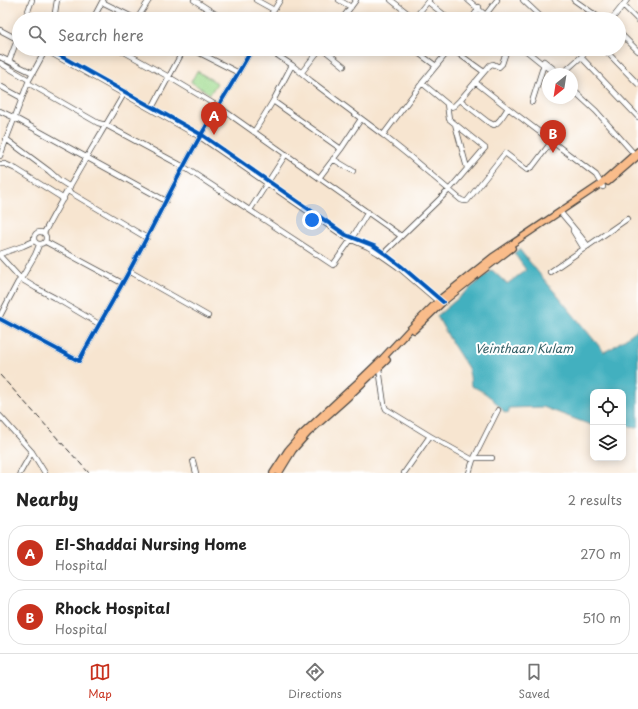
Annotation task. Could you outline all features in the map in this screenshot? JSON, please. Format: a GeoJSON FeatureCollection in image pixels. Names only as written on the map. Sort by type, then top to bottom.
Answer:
{"type":"FeatureCollection","features":[{"type":"Feature","properties":{"kind":"main road"},"geometry":{"type":"LineString","coordinates":[[441,301],[516,245],[602,185],[637,155]]}},
{"type":"Feature","properties":{"kind":"main road"},"geometry":{"type":"LineString","coordinates":[[278,473],[293,450],[308,433],[378,366],[441,301],[494,256],[602,185]]}},
{"type":"Feature","properties":{"kind":"main road"},"geometry":{"type":"LineString","coordinates":[[273,473],[288,450],[300,436],[378,366]]}},
{"type":"Feature","properties":{"kind":"street"},"geometry":{"type":"LineString","coordinates":[[28,12],[32,0]]}},
{"type":"Feature","properties":{"kind":"street"},"geometry":{"type":"LineString","coordinates":[[55,12],[57,0]]}},
{"type":"Feature","properties":{"kind":"street"},"geometry":{"type":"LineString","coordinates":[[141,12],[149,0]]}},
{"type":"Feature","properties":{"kind":"street"},"geometry":{"type":"LineString","coordinates":[[194,0],[212,12]]}},
{"type":"Feature","properties":{"kind":"street"},"geometry":{"type":"LineString","coordinates":[[256,0],[274,10],[280,0]]}},
{"type":"Feature","properties":{"kind":"street"},"geometry":{"type":"LineString","coordinates":[[339,0],[351,7]]}},
{"type":"Feature","properties":{"kind":"street"},"geometry":{"type":"LineString","coordinates":[[347,12],[356,0]]}},
{"type":"Feature","properties":{"kind":"street"},"geometry":{"type":"LineString","coordinates":[[391,0],[406,12]]}},
{"type":"Feature","properties":{"kind":"street"},"geometry":{"type":"LineString","coordinates":[[468,0],[486,12]]}},
{"type":"Feature","properties":{"kind":"street"},"geometry":{"type":"LineString","coordinates":[[473,0],[484,12]]}},
{"type":"Feature","properties":{"kind":"street"},"geometry":{"type":"LineString","coordinates":[[488,12],[497,0]]}},
{"type":"Feature","properties":{"kind":"street"},"geometry":{"type":"LineString","coordinates":[[523,0],[536,12]]}},
{"type":"Feature","properties":{"kind":"street"},"geometry":{"type":"LineString","coordinates":[[574,0],[590,12]]}},
{"type":"Feature","properties":{"kind":"street"},"geometry":{"type":"LineString","coordinates":[[618,12],[627,0]]}},
{"type":"Feature","properties":{"kind":"street"},"geometry":{"type":"LineString","coordinates":[[97,12],[103,1],[123,12]]}},
{"type":"Feature","properties":{"kind":"street"},"geometry":{"type":"LineString","coordinates":[[420,12],[428,1],[441,12]]}},
{"type":"Feature","properties":{"kind":"street"},"geometry":{"type":"LineString","coordinates":[[623,5],[638,20]]}},
{"type":"Feature","properties":{"kind":"street"},"geometry":{"type":"LineString","coordinates":[[476,12],[479,7]]}},
{"type":"Feature","properties":{"kind":"street"},"geometry":{"type":"LineString","coordinates":[[0,30],[12,35]]}},
{"type":"Feature","properties":{"kind":"street"},"geometry":{"type":"LineString","coordinates":[[626,39],[638,51]]}},
{"type":"Feature","properties":{"kind":"street"},"geometry":{"type":"LineString","coordinates":[[9,61],[12,53]]}},
{"type":"Feature","properties":{"kind":"street"},"geometry":{"type":"LineString","coordinates":[[0,156],[1,149],[22,98],[42,56]]}},
{"type":"Feature","properties":{"kind":"street"},"geometry":{"type":"LineString","coordinates":[[61,56],[201,136]]}},
{"type":"Feature","properties":{"kind":"street"},"geometry":{"type":"LineString","coordinates":[[132,56],[219,107],[402,236]]}},
{"type":"Feature","properties":{"kind":"street"},"geometry":{"type":"LineString","coordinates":[[153,106],[180,56]]}},
{"type":"Feature","properties":{"kind":"street"},"geometry":{"type":"LineString","coordinates":[[205,56],[238,73]]}},
{"type":"Feature","properties":{"kind":"street"},"geometry":{"type":"LineString","coordinates":[[0,319],[79,361],[201,136],[248,56]]}},
{"type":"Feature","properties":{"kind":"street"},"geometry":{"type":"LineString","coordinates":[[278,56],[302,72],[311,81],[383,135],[464,201],[467,201],[505,153],[527,170],[533,166],[552,141]]}},
{"type":"Feature","properties":{"kind":"street"},"geometry":{"type":"LineString","coordinates":[[302,72],[315,56]]}},
{"type":"Feature","properties":{"kind":"street"},"geometry":{"type":"LineString","coordinates":[[330,56],[344,66]]}},
{"type":"Feature","properties":{"kind":"street"},"geometry":{"type":"LineString","coordinates":[[422,56],[436,66]]}},
{"type":"Feature","properties":{"kind":"street"},"geometry":{"type":"LineString","coordinates":[[383,135],[417,92],[422,83],[445,56]]}},
{"type":"Feature","properties":{"kind":"street"},"geometry":{"type":"LineString","coordinates":[[461,56],[484,72]]}},
{"type":"Feature","properties":{"kind":"street"},"geometry":{"type":"LineString","coordinates":[[422,83],[452,107],[460,100],[490,65],[493,64],[500,67],[505,56]]}},
{"type":"Feature","properties":{"kind":"street"},"geometry":{"type":"LineString","coordinates":[[533,56],[549,68]]}},
{"type":"Feature","properties":{"kind":"street"},"geometry":{"type":"LineString","coordinates":[[538,56],[553,68]]}},
{"type":"Feature","properties":{"kind":"street"},"geometry":{"type":"LineString","coordinates":[[611,56],[638,84]]}},
{"type":"Feature","properties":{"kind":"street"},"geometry":{"type":"LineString","coordinates":[[0,57],[33,73]]}},
{"type":"Feature","properties":{"kind":"street"},"geometry":{"type":"LineString","coordinates":[[569,68],[581,57],[638,117]]}},
{"type":"Feature","properties":{"kind":"street"},"geometry":{"type":"LineString","coordinates":[[0,63],[98,123],[106,125],[184,167],[333,264],[368,212]]}},
{"type":"Feature","properties":{"kind":"street"},"geometry":{"type":"LineString","coordinates":[[532,102],[544,64]]}},
{"type":"Feature","properties":{"kind":"street"},"geometry":{"type":"LineString","coordinates":[[254,132],[273,101],[292,65]]}},
{"type":"Feature","properties":{"kind":"street"},"geometry":{"type":"LineString","coordinates":[[475,82],[596,175],[602,185]]}},
{"type":"Feature","properties":{"kind":"street"},"geometry":{"type":"LineString","coordinates":[[0,86],[22,98]]}},
{"type":"Feature","properties":{"kind":"street"},"geometry":{"type":"LineString","coordinates":[[125,92],[153,106],[201,136],[351,239],[378,252],[441,301]]}},
{"type":"Feature","properties":{"kind":"street"},"geometry":{"type":"LineString","coordinates":[[44,233],[86,157],[125,92]]}},
{"type":"Feature","properties":{"kind":"street"},"geometry":{"type":"LineString","coordinates":[[578,94],[596,111],[637,155]]}},
{"type":"Feature","properties":{"kind":"street"},"geometry":{"type":"LineString","coordinates":[[460,100],[494,125],[508,108]]}},
{"type":"Feature","properties":{"kind":"street"},"geometry":{"type":"LineString","coordinates":[[273,101],[341,149]]}},
{"type":"Feature","properties":{"kind":"street"},"geometry":{"type":"LineString","coordinates":[[384,253],[449,190],[485,148],[449,119],[447,104]]}},
{"type":"Feature","properties":{"kind":"street"},"geometry":{"type":"LineString","coordinates":[[0,111],[166,201]]}},
{"type":"Feature","properties":{"kind":"street"},"geometry":{"type":"LineString","coordinates":[[319,178],[361,119]]}},
{"type":"Feature","properties":{"kind":"street"},"geometry":{"type":"LineString","coordinates":[[455,123],[467,168]]}},
{"type":"Feature","properties":{"kind":"street"},"geometry":{"type":"LineString","coordinates":[[6,139],[49,171],[69,189],[147,238]]}},
{"type":"Feature","properties":{"kind":"street"},"geometry":{"type":"LineString","coordinates":[[250,210],[286,154]]}},
{"type":"Feature","properties":{"kind":"street"},"geometry":{"type":"LineString","coordinates":[[333,159],[353,171]]}},
{"type":"Feature","properties":{"kind":"street"},"geometry":{"type":"LineString","coordinates":[[0,164],[5,164],[16,169],[64,199]]}},
{"type":"Feature","properties":{"kind":"street"},"geometry":{"type":"LineString","coordinates":[[562,214],[576,230],[586,247]]}},
{"type":"Feature","properties":{"kind":"street"},"geometry":{"type":"LineString","coordinates":[[550,272],[627,219]]}},
{"type":"Feature","properties":{"kind":"street"},"geometry":{"type":"LineString","coordinates":[[34,241],[34,237],[37,233],[44,233]]}},
{"type":"Feature","properties":{"kind":"street"},"geometry":{"type":"LineString","coordinates":[[44,233],[47,238],[46,242]]}},
{"type":"Feature","properties":{"kind":"street"},"geometry":{"type":"LineString","coordinates":[[351,239],[369,244],[384,253],[441,301]]}},
{"type":"Feature","properties":{"kind":"street"},"geometry":{"type":"LineString","coordinates":[[34,241],[39,245]]}},
{"type":"Feature","properties":{"kind":"street"},"geometry":{"type":"LineString","coordinates":[[34,241],[0,255],[21,279],[99,324]]}},
{"type":"Feature","properties":{"kind":"street"},"geometry":{"type":"LineString","coordinates":[[39,245],[46,242]]}},
{"type":"Feature","properties":{"kind":"street"},"geometry":{"type":"LineString","coordinates":[[46,242],[122,283]]}},
{"type":"Feature","properties":{"kind":"street"},"geometry":{"type":"LineString","coordinates":[[0,316],[18,282],[35,255],[39,245]]}},
{"type":"Feature","properties":{"kind":"street"},"geometry":{"type":"LineString","coordinates":[[129,271],[208,316]]}},
{"type":"Feature","properties":{"kind":"street"},"geometry":{"type":"LineString","coordinates":[[378,366],[386,409],[430,436],[473,459],[492,458]]}},
{"type":"Feature","properties":{"kind":"street"},"geometry":{"type":"LineString","coordinates":[[469,473],[473,459],[498,410]]}},
{"type":"Feature","properties":{"kind":"street"},"geometry":{"type":"LineString","coordinates":[[0,416],[32,452],[45,473]]}},
{"type":"Feature","properties":{"kind":"street"},"geometry":{"type":"LineString","coordinates":[[404,473],[430,436]]}},
{"type":"Feature","properties":{"kind":"street"},"geometry":{"type":"LineString","coordinates":[[20,473],[32,452]]}},
{"type":"Feature","properties":{"kind":"street"},"geometry":{"type":"LineString","coordinates":[[193,461],[196,473]]}},
{"type":"Feature","properties":{"kind":"green space"},"geometry":{"type":"Polygon","coordinates":[[[197,71],[217,83],[210,94],[191,82],[197,71]]]}},
{"type":"Feature","properties":{"kind":"water","name":"Veinthaan Kulam"},"geometry":{"type":"Polygon","coordinates":[[[519,249],[604,352],[638,329],[638,427],[626,426],[626,389],[590,389],[590,425],[543,407],[509,408],[509,412],[505,413],[490,397],[471,386],[468,368],[437,316],[492,270],[507,284],[526,270],[514,253],[519,249]]]}},
{"type":"Feature","properties":{"kind":"railway"},"geometry":{"type":"LineString","coordinates":[[0,375],[89,473]]}},
{"type":"Feature","properties":{"kind":"cycle path"},"geometry":{"type":"LineString","coordinates":[[61,56],[202,135],[346,235],[374,246],[401,266],[443,302]]}},
{"type":"Feature","properties":{"kind":"cycle path"},"geometry":{"type":"LineString","coordinates":[[0,319],[79,361],[129,271],[201,135],[248,56]]}},
{"type":"Feature","properties":{"kind":"place","name":"El-Shaddai Nursing Home"},"geometry":{"type":"Point","coordinates":[214,135]}},
{"type":"Feature","properties":{"kind":"place","name":"Rhock Hospital"},"geometry":{"type":"Point","coordinates":[553,153]}}]}
